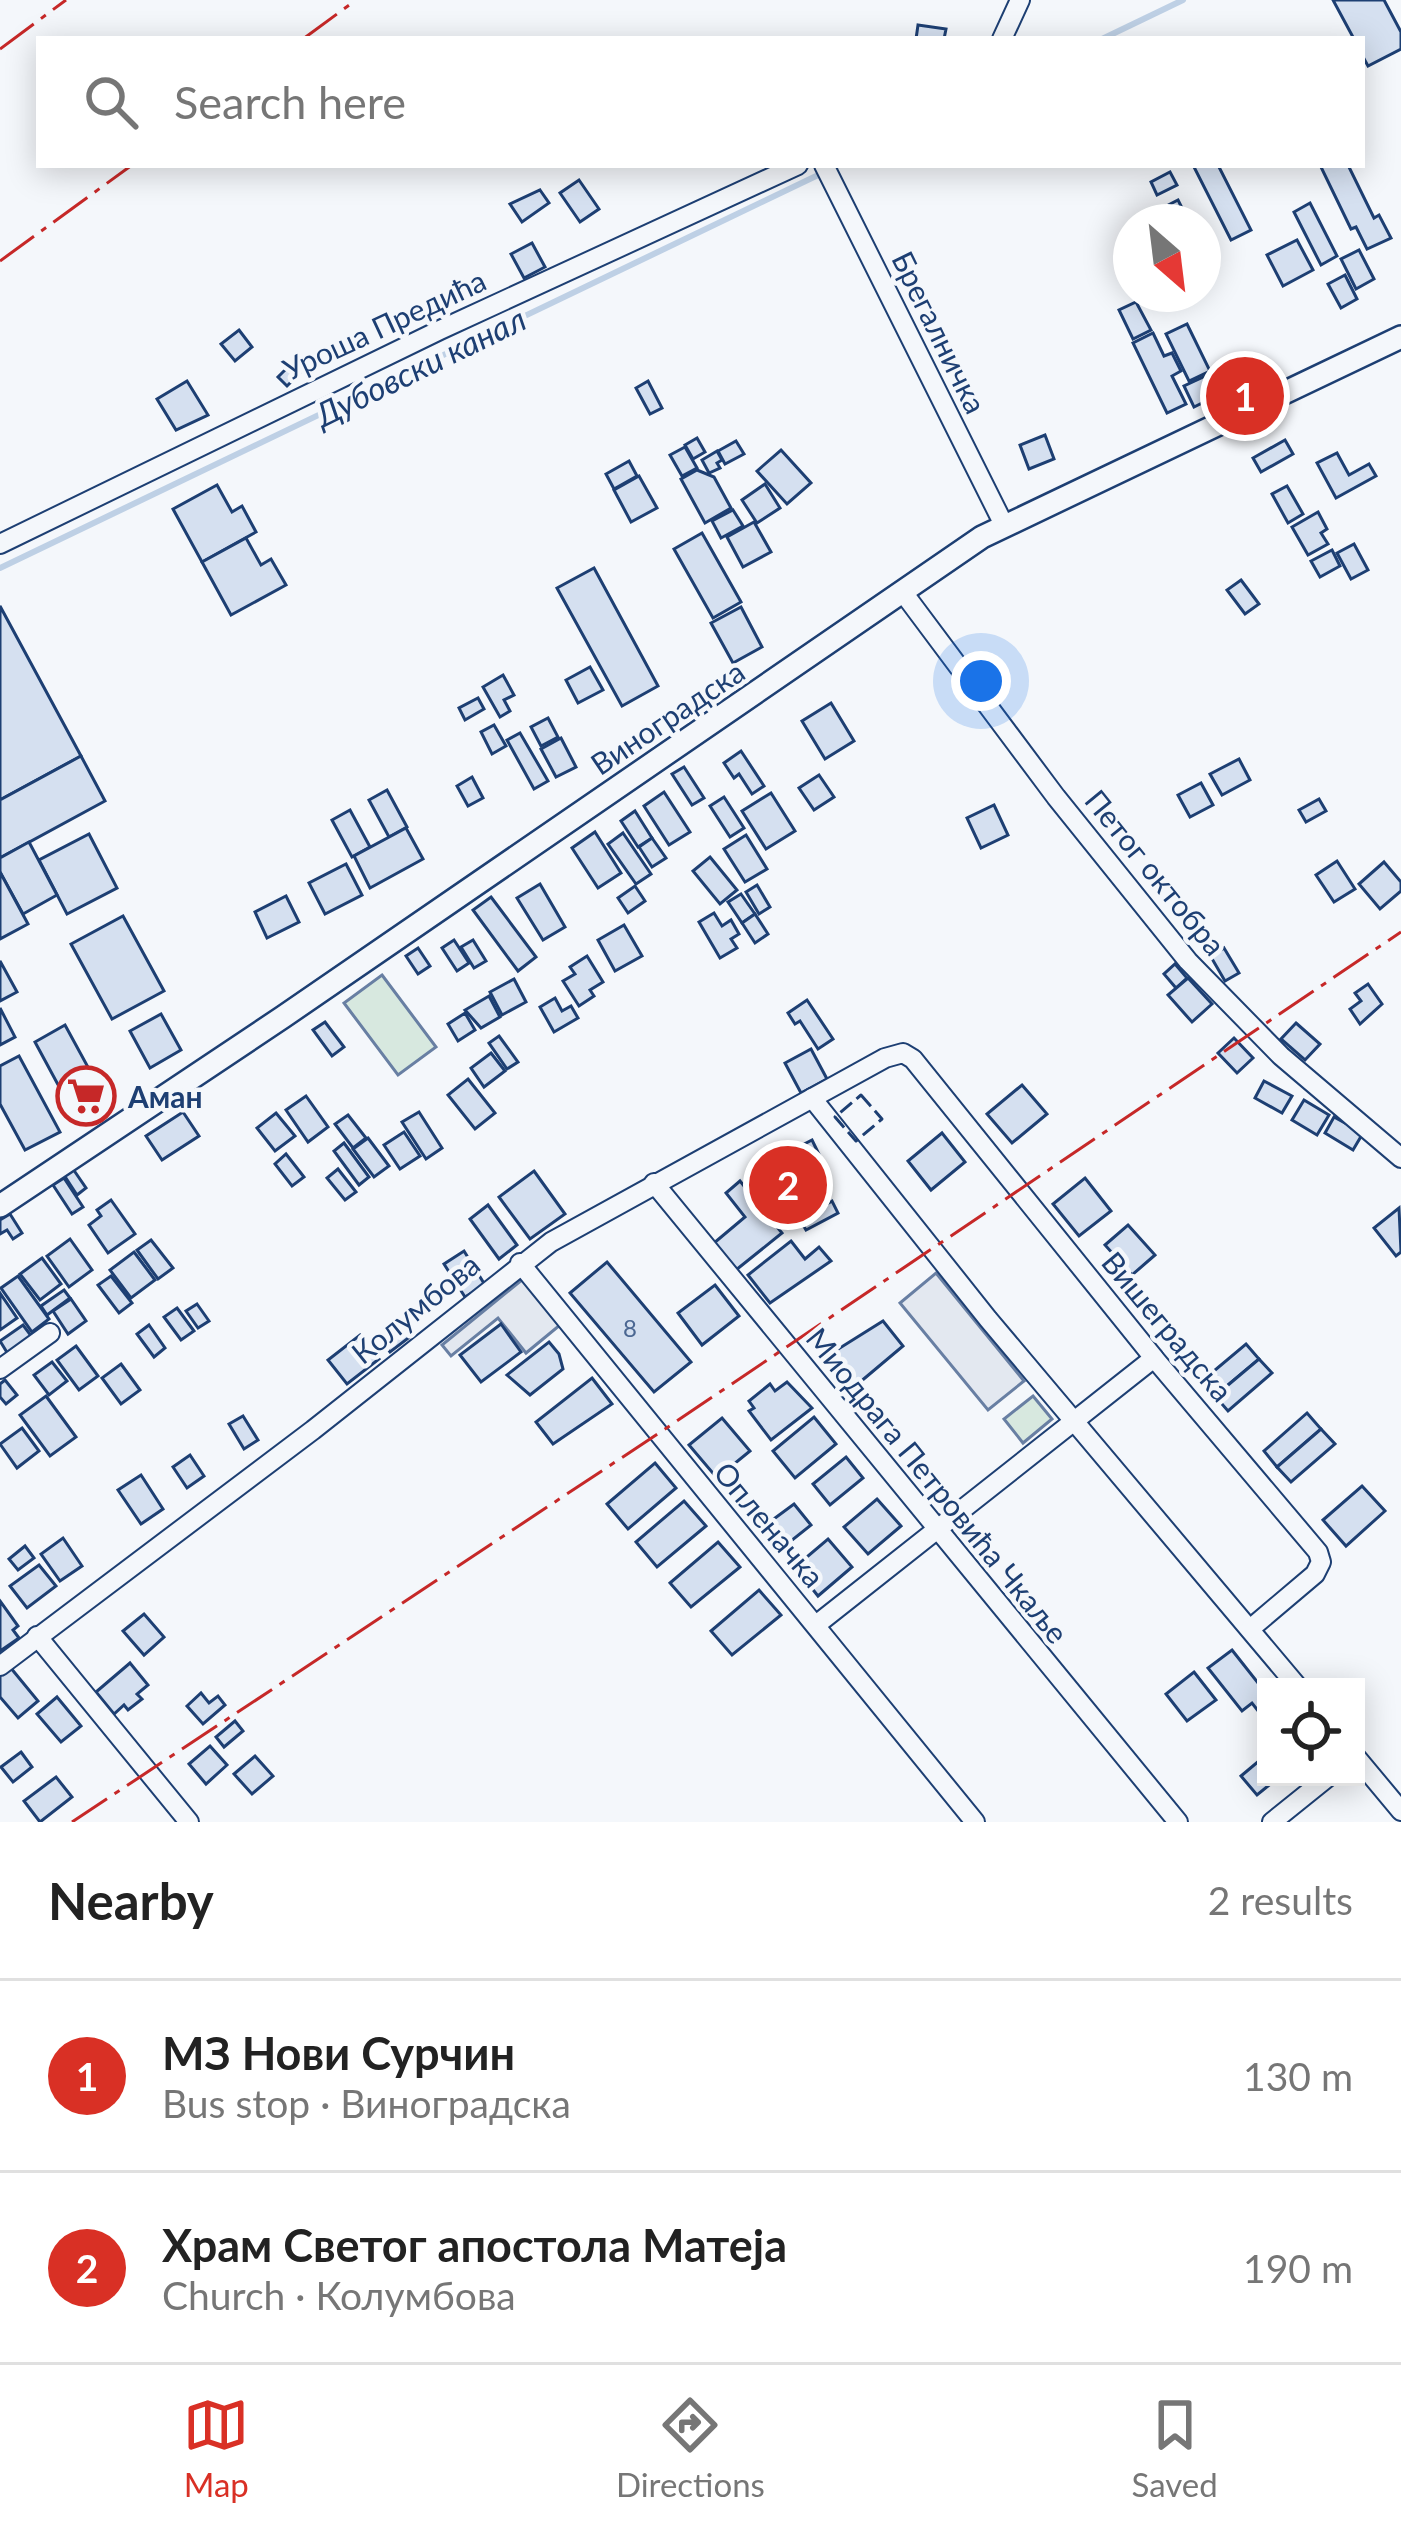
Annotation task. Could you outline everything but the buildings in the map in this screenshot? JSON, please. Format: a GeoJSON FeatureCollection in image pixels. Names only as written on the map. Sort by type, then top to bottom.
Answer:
{"type":"FeatureCollection","features":[{"type":"Feature","properties":{"kind":"street"},"geometry":{"type":"LineString","coordinates":[[1002,36],[1020,0]]}},
{"type":"Feature","properties":{"kind":"street","name":"Уроша Предића"},"geometry":{"type":"LineString","coordinates":[[0,544],[440,330],[791,168]]}},
{"type":"Feature","properties":{"kind":"street","name":"Брегалничка"},"geometry":{"type":"LineString","coordinates":[[826,168],[1004,525]]}},
{"type":"Feature","properties":{"kind":"street","name":"Виноградска"},"geometry":{"type":"LineString","coordinates":[[0,1206],[1004,525],[1401,337]]}},
{"type":"Feature","properties":{"kind":"street","name":"Петог октобра"},"geometry":{"type":"LineString","coordinates":[[902,591],[1187,961],[1281,1056],[1401,1158]]}},
{"type":"Feature","properties":{"kind":"street","name":"Колумбова"},"geometry":{"type":"LineString","coordinates":[[0,1666],[313,1430],[520,1263],[654,1183],[885,1058],[903,1053]]}},
{"type":"Feature","properties":{"kind":"street","name":"Вишеградска"},"geometry":{"type":"LineString","coordinates":[[903,1053],[913,1059],[1154,1358],[1311,1540],[1320,1558],[1315,1574],[1250,1629]]}},
{"type":"Feature","properties":{"kind":"street"},"geometry":{"type":"LineString","coordinates":[[812,1098],[1074,1423],[1291,1678]]}},
{"type":"Feature","properties":{"kind":"street","name":"Миодрага Петровића Чкаље"},"geometry":{"type":"LineString","coordinates":[[654,1183],[1178,1822]]}},
{"type":"Feature","properties":{"kind":"street","name":"Опленачка"},"geometry":{"type":"LineString","coordinates":[[520,1263],[975,1822]]}},
{"type":"Feature","properties":{"kind":"street"},"geometry":{"type":"LineString","coordinates":[[0,1369],[50,1333]]}},
{"type":"Feature","properties":{"kind":"street"},"geometry":{"type":"LineString","coordinates":[[816,1625],[1154,1358]]}},
{"type":"Feature","properties":{"kind":"street"},"geometry":{"type":"LineString","coordinates":[[38,1636],[189,1822]]}},
{"type":"Feature","properties":{"kind":"street"},"geometry":{"type":"LineString","coordinates":[[1365,1768],[1401,1811]]}},
{"type":"Feature","properties":{"kind":"street"},"geometry":{"type":"LineString","coordinates":[[1272,1822],[1317,1786]]}},
{"type":"Feature","properties":{"kind":"shaded area"},"geometry":{"type":"Polygon","coordinates":[[[382,975],[436,1047],[398,1075],[344,1003],[382,975]]]}},
{"type":"Feature","properties":{"kind":"shaded area"},"geometry":{"type":"Polygon","coordinates":[[[936,1273],[1024,1381],[988,1410],[900,1303],[936,1273]]]}},
{"type":"Feature","properties":{"kind":"shaded area"},"geometry":{"type":"Polygon","coordinates":[[[523,1279],[560,1325],[526,1353],[498,1318],[451,1356],[442,1345],[523,1279]]]}},
{"type":"Feature","properties":{"kind":"shaded area"},"geometry":{"type":"Polygon","coordinates":[[[1033,1396],[1052,1419],[1023,1443],[1004,1419],[1033,1396]]]}},
{"type":"Feature","properties":{"kind":"waterway","name":"Дубовски канал"},"geometry":{"type":"LineString","coordinates":[[1108,36],[1183,0]]}},
{"type":"Feature","properties":{"kind":"waterway","name":"Дубовски канал"},"geometry":{"type":"LineString","coordinates":[[0,568],[833,168]]}},
{"type":"Feature","properties":{"kind":"fence"},"geometry":{"type":"LineString","coordinates":[[861,1095],[882,1119],[856,1141],[835,1117],[861,1095]]}},
{"type":"Feature","properties":{"kind":"power"},"geometry":{"type":"LineString","coordinates":[[0,49],[66,0]]}},
{"type":"Feature","properties":{"kind":"power"},"geometry":{"type":"LineString","coordinates":[[307,36],[356,0]]}},
{"type":"Feature","properties":{"kind":"power"},"geometry":{"type":"LineString","coordinates":[[0,261],[128,168]]}},
{"type":"Feature","properties":{"kind":"power"},"geometry":{"type":"LineString","coordinates":[[72,1822],[1401,932]]}},
{"type":"Feature","properties":{"kind":"place","name":"МЗ Нови Сурчин"},"geometry":{"type":"Point","coordinates":[1245,396]}},
{"type":"Feature","properties":{"kind":"place","name":"Аман"},"geometry":{"type":"Point","coordinates":[86,1096]}},
{"type":"Feature","properties":{"kind":"place","name":"Храм Светог апостола Матеја"},"geometry":{"type":"Point","coordinates":[788,1185]}}]}
